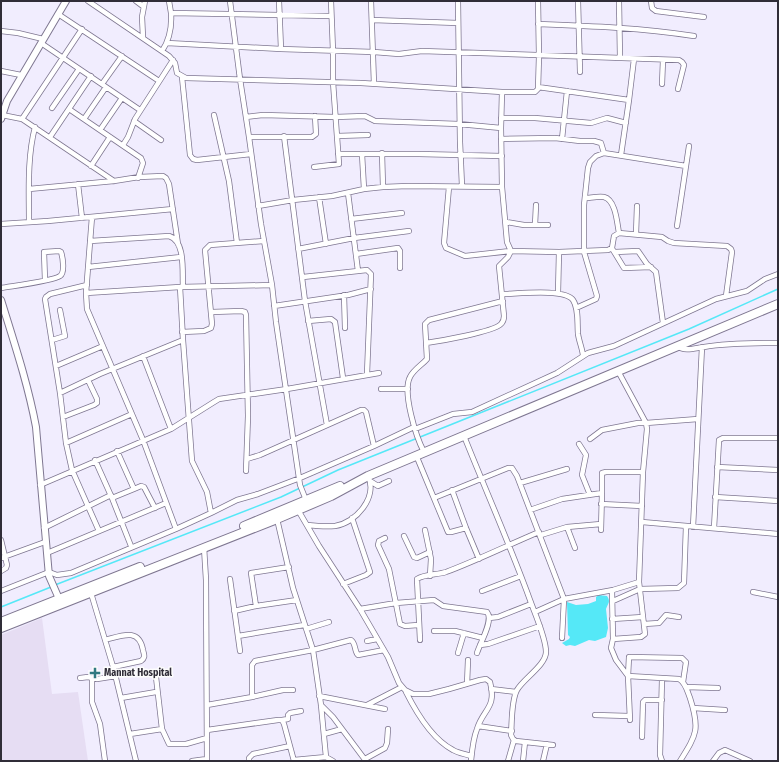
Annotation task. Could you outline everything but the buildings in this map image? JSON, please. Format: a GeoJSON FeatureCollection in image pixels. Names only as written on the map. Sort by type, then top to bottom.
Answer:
{"type":"FeatureCollection","features":[{"type":"Feature","properties":{"kind":"highway"},"geometry":{"type":"LineString","coordinates":[[1,628],[202,543],[305,497],[345,483],[369,479],[416,455],[422,448],[464,436],[778,304]]}},
{"type":"Feature","properties":{"kind":"highway"},"geometry":{"type":"LineString","coordinates":[[1,622],[91,593],[277,519],[331,496],[357,481]]}},
{"type":"Feature","properties":{"kind":"street"},"geometry":{"type":"LineString","coordinates":[[66,1],[21,75],[2,113],[22,119],[114,181]]}},
{"type":"Feature","properties":{"kind":"street"},"geometry":{"type":"LineString","coordinates":[[88,1],[162,51],[173,60],[177,73],[186,78],[333,82],[502,92],[535,92],[538,87],[538,1]]}},
{"type":"Feature","properties":{"kind":"street"},"geometry":{"type":"LineString","coordinates":[[136,1],[144,7]]}},
{"type":"Feature","properties":{"kind":"street"},"geometry":{"type":"LineString","coordinates":[[143,38],[142,22],[145,1]]}},
{"type":"Feature","properties":{"kind":"street"},"geometry":{"type":"LineString","coordinates":[[162,51],[168,43],[171,23],[169,1]]}},
{"type":"Feature","properties":{"kind":"street"},"geometry":{"type":"LineString","coordinates":[[230,1],[258,206],[272,285],[300,486],[305,497]]}},
{"type":"Feature","properties":{"kind":"street"},"geometry":{"type":"LineString","coordinates":[[279,1],[281,49]]}},
{"type":"Feature","properties":{"kind":"street"},"geometry":{"type":"LineString","coordinates":[[314,167],[339,164],[333,82],[330,1]]}},
{"type":"Feature","properties":{"kind":"street"},"geometry":{"type":"LineString","coordinates":[[371,1],[374,84]]}},
{"type":"Feature","properties":{"kind":"street"},"geometry":{"type":"LineString","coordinates":[[458,1],[459,124],[462,186]]}},
{"type":"Feature","properties":{"kind":"street"},"geometry":{"type":"LineString","coordinates":[[578,1],[580,72]]}},
{"type":"Feature","properties":{"kind":"street"},"geometry":{"type":"LineString","coordinates":[[619,1],[620,58]]}},
{"type":"Feature","properties":{"kind":"street"},"geometry":{"type":"LineString","coordinates":[[651,1],[652,8],[656,11],[704,17]]}},
{"type":"Feature","properties":{"kind":"street"},"geometry":{"type":"LineString","coordinates":[[171,13],[330,16]]}},
{"type":"Feature","properties":{"kind":"street"},"geometry":{"type":"LineString","coordinates":[[58,14],[159,81]]}},
{"type":"Feature","properties":{"kind":"street"},"geometry":{"type":"LineString","coordinates":[[372,20],[458,23]]}},
{"type":"Feature","properties":{"kind":"street"},"geometry":{"type":"LineString","coordinates":[[538,24],[648,29],[694,36]]}},
{"type":"Feature","properties":{"kind":"street"},"geometry":{"type":"LineString","coordinates":[[22,119],[82,29]]}},
{"type":"Feature","properties":{"kind":"street"},"geometry":{"type":"LineString","coordinates":[[1,31],[18,33],[42,41],[79,69],[140,110]]}},
{"type":"Feature","properties":{"kind":"street"},"geometry":{"type":"LineString","coordinates":[[168,43],[399,54],[422,51],[458,54],[580,56],[679,60],[684,65],[678,89]]}},
{"type":"Feature","properties":{"kind":"street"},"geometry":{"type":"LineString","coordinates":[[84,119],[122,56]]}},
{"type":"Feature","properties":{"kind":"street"},"geometry":{"type":"LineString","coordinates":[[621,155],[634,59]]}},
{"type":"Feature","properties":{"kind":"street"},"geometry":{"type":"LineString","coordinates":[[123,145],[140,110],[173,60]]}},
{"type":"Feature","properties":{"kind":"street"},"geometry":{"type":"LineString","coordinates":[[662,84],[663,60]]}},
{"type":"Feature","properties":{"kind":"street"},"geometry":{"type":"LineString","coordinates":[[52,108],[79,69]]}},
{"type":"Feature","properties":{"kind":"street"},"geometry":{"type":"LineString","coordinates":[[1,71],[21,75]]}},
{"type":"Feature","properties":{"kind":"street"},"geometry":{"type":"LineString","coordinates":[[50,137],[91,76]]}},
{"type":"Feature","properties":{"kind":"street"},"geometry":{"type":"LineString","coordinates":[[182,76],[190,155],[197,160],[251,154]]}},
{"type":"Feature","properties":{"kind":"street"},"geometry":{"type":"LineString","coordinates":[[538,87],[629,100]]}},
{"type":"Feature","properties":{"kind":"street"},"geometry":{"type":"LineString","coordinates":[[562,138],[567,91]]}},
{"type":"Feature","properties":{"kind":"street"},"geometry":{"type":"LineString","coordinates":[[426,343],[495,328],[503,321],[503,301],[499,266],[511,251],[508,242],[502,187],[502,92]]}},
{"type":"Feature","properties":{"kind":"street"},"geometry":{"type":"LineString","coordinates":[[100,130],[122,98]]}},
{"type":"Feature","properties":{"kind":"street"},"geometry":{"type":"LineString","coordinates":[[69,109],[143,160],[142,169],[138,178]]}},
{"type":"Feature","properties":{"kind":"street"},"geometry":{"type":"LineString","coordinates":[[246,117],[263,115],[335,117],[365,116],[375,121],[459,124],[501,128]]}},
{"type":"Feature","properties":{"kind":"street"},"geometry":{"type":"LineString","coordinates":[[214,116],[224,157],[237,243]]}},
{"type":"Feature","properties":{"kind":"street"},"geometry":{"type":"LineString","coordinates":[[249,137],[315,136],[315,116]]}},
{"type":"Feature","properties":{"kind":"street"},"geometry":{"type":"LineString","coordinates":[[501,118],[564,120],[591,123],[607,118],[626,123]]}},
{"type":"Feature","properties":{"kind":"street"},"geometry":{"type":"LineString","coordinates":[[134,121],[161,140]]}},
{"type":"Feature","properties":{"kind":"street"},"geometry":{"type":"LineString","coordinates":[[29,222],[28,189],[31,147],[35,127]]}},
{"type":"Feature","properties":{"kind":"street"},"geometry":{"type":"LineString","coordinates":[[284,136],[305,301],[327,425]]}},
{"type":"Feature","properties":{"kind":"street"},"geometry":{"type":"LineString","coordinates":[[337,136],[368,136]]}},
{"type":"Feature","properties":{"kind":"street"},"geometry":{"type":"LineString","coordinates":[[91,166],[110,137]]}},
{"type":"Feature","properties":{"kind":"street"},"geometry":{"type":"LineString","coordinates":[[501,139],[562,138],[598,141],[602,146],[604,153]]}},
{"type":"Feature","properties":{"kind":"street"},"geometry":{"type":"LineString","coordinates":[[678,226],[689,146]]}},
{"type":"Feature","properties":{"kind":"street"},"geometry":{"type":"LineString","coordinates":[[338,154],[382,153],[502,156]]}},
{"type":"Feature","properties":{"kind":"street"},"geometry":{"type":"LineString","coordinates":[[382,153],[383,187]]}},
{"type":"Feature","properties":{"kind":"street"},"geometry":{"type":"LineString","coordinates":[[576,308],[597,298],[584,252],[584,198],[590,162],[596,156],[604,153],[686,166]]}},
{"type":"Feature","properties":{"kind":"street"},"geometry":{"type":"LineString","coordinates":[[362,154],[364,189]]}},
{"type":"Feature","properties":{"kind":"street"},"geometry":{"type":"LineString","coordinates":[[28,189],[163,176],[169,184],[178,244]]}},
{"type":"Feature","properties":{"kind":"street"},"geometry":{"type":"LineString","coordinates":[[78,184],[82,218]]}},
{"type":"Feature","properties":{"kind":"street"},"geometry":{"type":"LineString","coordinates":[[258,206],[383,187],[502,187]]}},
{"type":"Feature","properties":{"kind":"street"},"geometry":{"type":"LineString","coordinates":[[449,187],[444,243],[446,248],[464,256],[511,251],[638,251],[657,275],[657,286],[663,323]]}},
{"type":"Feature","properties":{"kind":"street"},"geometry":{"type":"LineString","coordinates":[[348,193],[358,271]]}},
{"type":"Feature","properties":{"kind":"street"},"geometry":{"type":"LineString","coordinates":[[319,197],[326,244]]}},
{"type":"Feature","properties":{"kind":"street"},"geometry":{"type":"LineString","coordinates":[[584,198],[602,197],[608,199],[615,211],[619,234]]}},
{"type":"Feature","properties":{"kind":"street"},"geometry":{"type":"LineString","coordinates":[[535,225],[536,206]]}},
{"type":"Feature","properties":{"kind":"street"},"geometry":{"type":"LineString","coordinates":[[636,234],[637,206]]}},
{"type":"Feature","properties":{"kind":"street"},"geometry":{"type":"LineString","coordinates":[[1,224],[173,209]]}},
{"type":"Feature","properties":{"kind":"street"},"geometry":{"type":"LineString","coordinates":[[351,219],[402,213]]}},
{"type":"Feature","properties":{"kind":"street"},"geometry":{"type":"LineString","coordinates":[[92,217],[86,292],[87,309],[143,440],[176,529]]}},
{"type":"Feature","properties":{"kind":"street"},"geometry":{"type":"LineString","coordinates":[[506,222],[548,225]]}},
{"type":"Feature","properties":{"kind":"street"},"geometry":{"type":"LineString","coordinates":[[298,249],[354,238],[408,231]]}},
{"type":"Feature","properties":{"kind":"street"},"geometry":{"type":"LineString","coordinates":[[652,267],[624,268],[614,250],[613,237],[615,234],[636,234],[662,237],[671,242],[730,247],[732,252],[726,296]]}},
{"type":"Feature","properties":{"kind":"street"},"geometry":{"type":"LineString","coordinates":[[90,241],[169,236],[173,238],[181,249],[182,332],[192,461],[207,492],[211,513]]}},
{"type":"Feature","properties":{"kind":"street"},"geometry":{"type":"LineString","coordinates":[[182,332],[208,330],[212,324],[205,250],[206,247],[210,245],[264,241]]}},
{"type":"Feature","properties":{"kind":"street"},"geometry":{"type":"LineString","coordinates":[[356,254],[398,248],[400,251],[400,268]]}},
{"type":"Feature","properties":{"kind":"street"},"geometry":{"type":"LineString","coordinates":[[1,288],[45,280],[58,277],[62,274],[61,252],[44,252],[45,280]]}},
{"type":"Feature","properties":{"kind":"street"},"geometry":{"type":"LineString","coordinates":[[558,293],[559,252]]}},
{"type":"Feature","properties":{"kind":"street"},"geometry":{"type":"LineString","coordinates":[[88,267],[181,257]]}},
{"type":"Feature","properties":{"kind":"street"},"geometry":{"type":"LineString","coordinates":[[303,277],[367,270],[370,272],[371,289],[367,374]]}},
{"type":"Feature","properties":{"kind":"street"},"geometry":{"type":"LineString","coordinates":[[1,591],[49,574],[57,575],[71,573],[131,546],[176,529],[237,500],[258,494],[300,478],[453,414],[472,412],[557,373],[583,355],[592,351],[614,346],[716,299],[747,291],[765,279],[778,274]]}},
{"type":"Feature","properties":{"kind":"street"},"geometry":{"type":"LineString","coordinates":[[87,285],[50,294],[45,299],[60,393],[66,443],[72,470],[99,531]]}},
{"type":"Feature","properties":{"kind":"street"},"geometry":{"type":"LineString","coordinates":[[86,292],[181,287],[272,285]]}},
{"type":"Feature","properties":{"kind":"street"},"geometry":{"type":"LineString","coordinates":[[274,306],[344,295],[371,289]]}},
{"type":"Feature","properties":{"kind":"street"},"geometry":{"type":"LineString","coordinates":[[502,294],[558,293],[571,298],[576,308],[583,355]]}},
{"type":"Feature","properties":{"kind":"street"},"geometry":{"type":"LineString","coordinates":[[344,295],[345,328]]}},
{"type":"Feature","properties":{"kind":"street"},"geometry":{"type":"LineString","coordinates":[[1,300],[4,318],[31,403],[36,427],[49,574],[60,602]]}},
{"type":"Feature","properties":{"kind":"street"},"geometry":{"type":"LineString","coordinates":[[422,448],[415,430],[408,389],[409,378],[412,373],[427,359],[425,324],[429,320],[503,301]]}},
{"type":"Feature","properties":{"kind":"street"},"geometry":{"type":"LineString","coordinates":[[52,340],[65,336],[60,310]]}},
{"type":"Feature","properties":{"kind":"street"},"geometry":{"type":"LineString","coordinates":[[212,312],[241,311],[245,312],[246,315],[246,471]]}},
{"type":"Feature","properties":{"kind":"street"},"geometry":{"type":"LineString","coordinates":[[308,320],[345,319]]}},
{"type":"Feature","properties":{"kind":"street"},"geometry":{"type":"LineString","coordinates":[[333,320],[336,325],[343,378]]}},
{"type":"Feature","properties":{"kind":"street"},"geometry":{"type":"LineString","coordinates":[[60,393],[183,340]]}},
{"type":"Feature","properties":{"kind":"street"},"geometry":{"type":"LineString","coordinates":[[676,346],[691,349],[719,344],[778,343]]}},
{"type":"Feature","properties":{"kind":"street"},"geometry":{"type":"LineString","coordinates":[[56,366],[102,346]]}},
{"type":"Feature","properties":{"kind":"street"},"geometry":{"type":"LineString","coordinates":[[693,527],[702,347]]}},
{"type":"Feature","properties":{"kind":"street"},"geometry":{"type":"LineString","coordinates":[[143,356],[171,429]]}},
{"type":"Feature","properties":{"kind":"street"},"geometry":{"type":"LineString","coordinates":[[613,639],[643,636],[645,634],[639,582],[643,472],[647,436],[646,423],[618,371]]}},
{"type":"Feature","properties":{"kind":"street"},"geometry":{"type":"LineString","coordinates":[[40,485],[95,460],[171,429],[214,402],[226,398],[379,373]]}},
{"type":"Feature","properties":{"kind":"street"},"geometry":{"type":"LineString","coordinates":[[63,417],[97,403],[97,399],[88,380]]}},
{"type":"Feature","properties":{"kind":"street"},"geometry":{"type":"LineString","coordinates":[[381,389],[408,389]]}},
{"type":"Feature","properties":{"kind":"street"},"geometry":{"type":"LineString","coordinates":[[247,459],[253,458],[361,410],[366,412],[374,446]]}},
{"type":"Feature","properties":{"kind":"street"},"geometry":{"type":"LineString","coordinates":[[66,443],[132,414]]}},
{"type":"Feature","properties":{"kind":"street"},"geometry":{"type":"LineString","coordinates":[[590,439],[602,430],[638,423],[698,419]]}},
{"type":"Feature","properties":{"kind":"street"},"geometry":{"type":"LineString","coordinates":[[464,436],[532,604],[540,626],[546,653],[545,658],[540,665],[521,683],[516,692],[511,736],[514,740],[508,761]]}},
{"type":"Feature","properties":{"kind":"street"},"geometry":{"type":"LineString","coordinates":[[714,528],[718,442],[720,438],[778,438]]}},
{"type":"Feature","properties":{"kind":"street"},"geometry":{"type":"LineString","coordinates":[[579,444],[586,455],[582,475],[590,495]]}},
{"type":"Feature","properties":{"kind":"street"},"geometry":{"type":"LineString","coordinates":[[117,452],[134,489]]}},
{"type":"Feature","properties":{"kind":"street"},"geometry":{"type":"LineString","coordinates":[[416,455],[448,532],[466,528]]}},
{"type":"Feature","properties":{"kind":"street"},"geometry":{"type":"LineString","coordinates":[[95,460],[112,497],[131,546]]}},
{"type":"Feature","properties":{"kind":"street"},"geometry":{"type":"LineString","coordinates":[[717,467],[778,470]]}},
{"type":"Feature","properties":{"kind":"street"},"geometry":{"type":"LineString","coordinates":[[434,498],[482,478],[508,468],[512,468],[520,483],[564,599],[562,638]]}},
{"type":"Feature","properties":{"kind":"street"},"geometry":{"type":"LineString","coordinates":[[520,483],[567,469]]}},
{"type":"Feature","properties":{"kind":"street"},"geometry":{"type":"LineString","coordinates":[[601,530],[602,474],[614,471],[643,472]]}},
{"type":"Feature","properties":{"kind":"street"},"geometry":{"type":"LineString","coordinates":[[369,479],[378,486],[390,481]]}},
{"type":"Feature","properties":{"kind":"street"},"geometry":{"type":"LineString","coordinates":[[307,525],[335,526],[352,518],[362,509],[367,501],[369,496],[369,479]]}},
{"type":"Feature","properties":{"kind":"street"},"geometry":{"type":"LineString","coordinates":[[44,528],[112,497],[141,486],[144,487],[154,508]]}},
{"type":"Feature","properties":{"kind":"street"},"geometry":{"type":"LineString","coordinates":[[452,490],[479,559]]}},
{"type":"Feature","properties":{"kind":"street"},"geometry":{"type":"LineString","coordinates":[[530,510],[562,499],[602,493]]}},
{"type":"Feature","properties":{"kind":"street"},"geometry":{"type":"LineString","coordinates":[[715,498],[778,501]]}},
{"type":"Feature","properties":{"kind":"street"},"geometry":{"type":"LineString","coordinates":[[47,553],[166,503]]}},
{"type":"Feature","properties":{"kind":"street"},"geometry":{"type":"LineString","coordinates":[[602,504],[642,506]]}},
{"type":"Feature","properties":{"kind":"street"},"geometry":{"type":"LineString","coordinates":[[298,510],[384,650],[399,683],[404,688],[413,694],[429,694],[486,680],[490,682],[492,704],[478,726],[471,758],[452,750],[436,736],[416,712],[404,688]]}},
{"type":"Feature","properties":{"kind":"street"},"geometry":{"type":"LineString","coordinates":[[343,584],[370,572],[352,518]]}},
{"type":"Feature","properties":{"kind":"street"},"geometry":{"type":"LineString","coordinates":[[277,519],[297,600],[313,650],[320,696],[326,757]]}},
{"type":"Feature","properties":{"kind":"street"},"geometry":{"type":"LineString","coordinates":[[642,522],[778,534]]}},
{"type":"Feature","properties":{"kind":"street"},"geometry":{"type":"LineString","coordinates":[[420,640],[416,579],[422,576],[444,573],[479,559],[509,544],[540,534],[567,527],[601,524]]}},
{"type":"Feature","properties":{"kind":"street"},"geometry":{"type":"LineString","coordinates":[[613,601],[640,589],[678,588],[683,585],[686,526]]}},
{"type":"Feature","properties":{"kind":"street"},"geometry":{"type":"LineString","coordinates":[[567,527],[575,548]]}},
{"type":"Feature","properties":{"kind":"street"},"geometry":{"type":"LineString","coordinates":[[425,530],[432,565],[430,576]]}},
{"type":"Feature","properties":{"kind":"street"},"geometry":{"type":"LineString","coordinates":[[404,536],[414,558],[430,552]]}},
{"type":"Feature","properties":{"kind":"street"},"geometry":{"type":"LineString","coordinates":[[385,538],[378,542],[389,569],[400,624],[405,626],[418,625]]}},
{"type":"Feature","properties":{"kind":"street"},"geometry":{"type":"LineString","coordinates":[[1,540],[3,557],[7,565],[6,568],[1,571]]}},
{"type":"Feature","properties":{"kind":"street"},"geometry":{"type":"LineString","coordinates":[[3,557],[45,542]]}},
{"type":"Feature","properties":{"kind":"street"},"geometry":{"type":"LineString","coordinates":[[192,761],[207,760],[206,580],[204,547]]}},
{"type":"Feature","properties":{"kind":"street"},"geometry":{"type":"LineString","coordinates":[[256,606],[251,573],[289,567]]}},
{"type":"Feature","properties":{"kind":"street"},"geometry":{"type":"LineString","coordinates":[[482,591],[521,576]]}},
{"type":"Feature","properties":{"kind":"street"},"geometry":{"type":"LineString","coordinates":[[230,579],[240,651]]}},
{"type":"Feature","properties":{"kind":"street"},"geometry":{"type":"LineString","coordinates":[[535,612],[564,599],[612,590],[639,582]]}},
{"type":"Feature","properties":{"kind":"street"},"geometry":{"type":"LineString","coordinates":[[612,590],[613,639],[611,648],[628,676]]}},
{"type":"Feature","properties":{"kind":"street"},"geometry":{"type":"LineString","coordinates":[[753,592],[778,597]]}},
{"type":"Feature","properties":{"kind":"street"},"geometry":{"type":"LineString","coordinates":[[91,593],[114,667],[136,761]]}},
{"type":"Feature","properties":{"kind":"street"},"geometry":{"type":"LineString","coordinates":[[234,611],[297,600]]}},
{"type":"Feature","properties":{"kind":"street"},"geometry":{"type":"LineString","coordinates":[[360,610],[396,603],[434,600],[443,606],[487,612],[489,614],[489,618],[477,653]]}},
{"type":"Feature","properties":{"kind":"street"},"geometry":{"type":"LineString","coordinates":[[489,618],[532,604]]}},
{"type":"Feature","properties":{"kind":"street"},"geometry":{"type":"LineString","coordinates":[[644,624],[658,624],[666,615],[679,617]]}},
{"type":"Feature","properties":{"kind":"street"},"geometry":{"type":"LineString","coordinates":[[612,619],[643,618]]}},
{"type":"Feature","properties":{"kind":"street"},"geometry":{"type":"LineString","coordinates":[[238,636],[305,627],[329,622]]}},
{"type":"Feature","properties":{"kind":"street"},"geometry":{"type":"LineString","coordinates":[[480,645],[488,644],[540,626]]}},
{"type":"Feature","properties":{"kind":"street"},"geometry":{"type":"LineString","coordinates":[[434,631],[455,631],[483,638]]}},
{"type":"Feature","properties":{"kind":"street"},"geometry":{"type":"LineString","coordinates":[[458,653],[464,633]]}},
{"type":"Feature","properties":{"kind":"street"},"geometry":{"type":"LineString","coordinates":[[105,640],[128,634],[137,637],[142,645],[145,656],[142,661],[114,667]]}},
{"type":"Feature","properties":{"kind":"street"},"geometry":{"type":"LineString","coordinates":[[367,641],[377,639]]}},
{"type":"Feature","properties":{"kind":"street"},"geometry":{"type":"LineString","coordinates":[[252,697],[252,662],[313,650],[351,640],[354,642],[358,655],[384,650]]}},
{"type":"Feature","properties":{"kind":"street"},"geometry":{"type":"LineString","coordinates":[[595,715],[630,718],[628,676],[628,659],[630,657],[682,658],[686,662],[685,684],[693,708],[696,728],[692,742],[680,761]]}},
{"type":"Feature","properties":{"kind":"street"},"geometry":{"type":"LineString","coordinates":[[467,684],[468,660]]}},
{"type":"Feature","properties":{"kind":"street"},"geometry":{"type":"LineString","coordinates":[[80,678],[97,679],[116,676]]}},
{"type":"Feature","properties":{"kind":"street"},"geometry":{"type":"LineString","coordinates":[[628,676],[679,679],[685,684],[718,688]]}},
{"type":"Feature","properties":{"kind":"street"},"geometry":{"type":"LineString","coordinates":[[156,677],[162,729],[169,744],[186,744],[207,738]]}},
{"type":"Feature","properties":{"kind":"street"},"geometry":{"type":"LineString","coordinates":[[92,678],[92,702],[100,724],[105,761]]}},
{"type":"Feature","properties":{"kind":"street"},"geometry":{"type":"LineString","coordinates":[[662,679],[660,755],[662,761]]}},
{"type":"Feature","properties":{"kind":"street"},"geometry":{"type":"LineString","coordinates":[[367,705],[404,688]]}},
{"type":"Feature","properties":{"kind":"street"},"geometry":{"type":"LineString","coordinates":[[491,689],[516,692]]}},
{"type":"Feature","properties":{"kind":"street"},"geometry":{"type":"LineString","coordinates":[[207,705],[283,690],[293,690]]}},
{"type":"Feature","properties":{"kind":"street"},"geometry":{"type":"LineString","coordinates":[[121,698],[156,692]]}},
{"type":"Feature","properties":{"kind":"street"},"geometry":{"type":"LineString","coordinates":[[320,696],[386,709]]}},
{"type":"Feature","properties":{"kind":"street"},"geometry":{"type":"LineString","coordinates":[[642,737],[643,702],[645,700],[662,700]]}},
{"type":"Feature","properties":{"kind":"street"},"geometry":{"type":"LineString","coordinates":[[321,705],[333,717],[365,760],[385,748],[388,729]]}},
{"type":"Feature","properties":{"kind":"street"},"geometry":{"type":"LineString","coordinates":[[693,708],[725,710]]}},
{"type":"Feature","properties":{"kind":"street"},"geometry":{"type":"LineString","coordinates":[[207,730],[288,719],[288,715],[290,713],[301,712]]}},
{"type":"Feature","properties":{"kind":"street"},"geometry":{"type":"LineString","coordinates":[[282,720],[294,761],[326,757],[332,761]]}},
{"type":"Feature","properties":{"kind":"street"},"geometry":{"type":"LineString","coordinates":[[478,726],[512,731]]}},
{"type":"Feature","properties":{"kind":"street"},"geometry":{"type":"LineString","coordinates":[[130,734],[162,729]]}},
{"type":"Feature","properties":{"kind":"street"},"geometry":{"type":"LineString","coordinates":[[324,734],[342,729]]}},
{"type":"Feature","properties":{"kind":"street"},"geometry":{"type":"LineString","coordinates":[[514,740],[553,745]]}},
{"type":"Feature","properties":{"kind":"street"},"geometry":{"type":"LineString","coordinates":[[523,761],[525,742]]}},
{"type":"Feature","properties":{"kind":"street"},"geometry":{"type":"LineString","coordinates":[[543,761],[547,744]]}},
{"type":"Feature","properties":{"kind":"street"},"geometry":{"type":"LineString","coordinates":[[249,761],[249,758],[253,754],[290,746]]}},
{"type":"Feature","properties":{"kind":"street"},"geometry":{"type":"LineString","coordinates":[[713,761],[725,750],[750,761]]}},
{"type":"Feature","properties":{"kind":"shaded area"},"geometry":{"type":"Polygon","coordinates":[[[42,618],[52,694],[78,692],[88,761],[1,761],[1,635],[42,618]]]}},
{"type":"Feature","properties":{"kind":"water"},"geometry":{"type":"Polygon","coordinates":[[[599,595],[607,596],[609,600],[606,609],[608,628],[606,637],[595,641],[589,640],[575,646],[566,646],[562,643],[570,637],[568,635],[567,602],[576,605],[588,604],[596,601],[596,597],[599,595]]]}},
{"type":"Feature","properties":{"kind":"waterway"},"geometry":{"type":"LineString","coordinates":[[55,585],[281,497],[338,470],[689,329],[778,289]]}},
{"type":"Feature","properties":{"kind":"waterway"},"geometry":{"type":"LineString","coordinates":[[1,607],[51,587]]}},
{"type":"Feature","properties":{"kind":"place","name":"Mannat Hospital"},"geometry":{"type":"Point","coordinates":[95,673]}}]}
